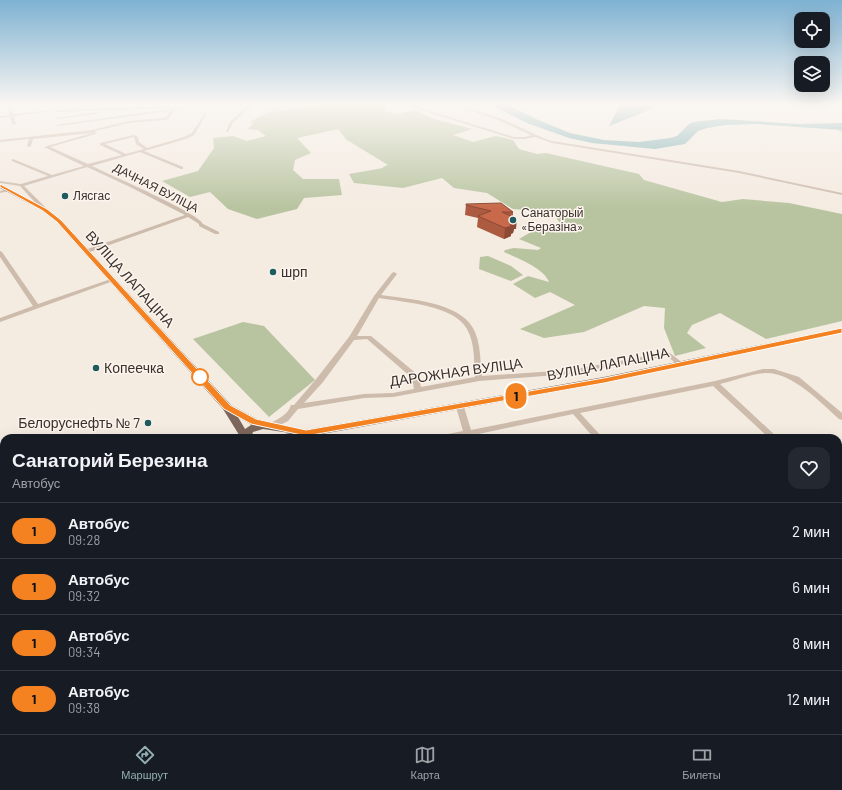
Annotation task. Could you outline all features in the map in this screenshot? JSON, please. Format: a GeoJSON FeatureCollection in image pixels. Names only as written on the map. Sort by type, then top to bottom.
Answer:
{"type":"FeatureCollection","features":[{"type":"Feature","properties":{"kind":"main road","name":"ВУЛІЦА ЛАПАЦІНА"},"geometry":{"type":"LineString","coordinates":[[2,188],[45,210],[59,221],[114,280],[227,407],[244,434]]}},
{"type":"Feature","properties":{"kind":"main road","name":"ВУЛІЦА ЛАПАЦІНА"},"geometry":{"type":"LineString","coordinates":[[302,434],[460,406],[681,364],[842,330]]}},
{"type":"Feature","properties":{"kind":"main road","name":"ВУЛІЦА ЛАПАЦІНА"},"geometry":{"type":"LineString","coordinates":[[227,407],[254,422],[306,433]]}},
{"type":"Feature","properties":{"kind":"main road","name":"ВУЛІЦА ЛАПАЦІНА"},"geometry":{"type":"LineString","coordinates":[[248,434],[256,426],[263,424],[271,426]]}},
{"type":"Feature","properties":{"kind":"main road"},"geometry":{"type":"LineString","coordinates":[[271,426],[280,432],[279,434]]}},
{"type":"Feature","properties":{"kind":"street"},"geometry":{"type":"LineString","coordinates":[[0,141],[14,139]]}},
{"type":"Feature","properties":{"kind":"street"},"geometry":{"type":"LineString","coordinates":[[29,146],[30,139]]}},
{"type":"Feature","properties":{"kind":"street","name":"ДАЧНАЯ ВУЛІЦА"},"geometry":{"type":"LineString","coordinates":[[75,139],[46,148],[89,166],[189,215],[201,223],[201,225],[217,232]]}},
{"type":"Feature","properties":{"kind":"street"},"geometry":{"type":"LineString","coordinates":[[121,139],[101,144],[126,155]]}},
{"type":"Feature","properties":{"kind":"street"},"geometry":{"type":"LineString","coordinates":[[137,139],[138,142],[147,149]]}},
{"type":"Feature","properties":{"kind":"street"},"geometry":{"type":"LineString","coordinates":[[2,188],[21,185],[181,139]]}},
{"type":"Feature","properties":{"kind":"street"},"geometry":{"type":"LineString","coordinates":[[544,139],[552,142],[739,172],[842,194]]}},
{"type":"Feature","properties":{"kind":"street"},"geometry":{"type":"LineString","coordinates":[[141,151],[182,168]]}},
{"type":"Feature","properties":{"kind":"street"},"geometry":{"type":"LineString","coordinates":[[13,160],[51,176]]}},
{"type":"Feature","properties":{"kind":"street"},"geometry":{"type":"LineString","coordinates":[[21,185],[45,210]]}},
{"type":"Feature","properties":{"kind":"street"},"geometry":{"type":"LineString","coordinates":[[87,251],[189,215]]}},
{"type":"Feature","properties":{"kind":"street"},"geometry":{"type":"LineString","coordinates":[[0,253],[37,307]]}},
{"type":"Feature","properties":{"kind":"street"},"geometry":{"type":"LineString","coordinates":[[271,426],[285,419],[294,407],[320,380],[352,338],[377,296],[394,274]]}},
{"type":"Feature","properties":{"kind":"street"},"geometry":{"type":"LineString","coordinates":[[0,320],[114,280]]}},
{"type":"Feature","properties":{"kind":"street"},"geometry":{"type":"LineString","coordinates":[[377,296],[432,306],[447,310],[459,316],[469,326],[473,336],[479,379]]}},
{"type":"Feature","properties":{"kind":"street"},"geometry":{"type":"LineString","coordinates":[[352,338],[369,337],[415,377],[418,390]]}},
{"type":"Feature","properties":{"kind":"street","name":"ДАРОЖНАЯ ВУЛІЦА"},"geometry":{"type":"LineString","coordinates":[[294,407],[364,396],[393,395],[479,379],[570,372],[668,354],[681,364]]}},
{"type":"Feature","properties":{"kind":"street"},"geometry":{"type":"LineString","coordinates":[[478,434],[574,411],[715,383],[763,371],[774,371],[796,379],[842,417]]}},
{"type":"Feature","properties":{"kind":"street"},"geometry":{"type":"LineString","coordinates":[[715,383],[770,434]]}},
{"type":"Feature","properties":{"kind":"street"},"geometry":{"type":"LineString","coordinates":[[460,406],[469,434]]}},
{"type":"Feature","properties":{"kind":"street"},"geometry":{"type":"LineString","coordinates":[[574,411],[595,434]]}},
{"type":"Feature","properties":{"kind":"green space"},"geometry":{"type":"Polygon","coordinates":[[[213,139],[242,139],[247,141],[254,139],[298,139],[311,153],[295,160],[293,170],[303,179],[339,179],[342,195],[304,198],[297,209],[257,219],[228,209],[210,192],[190,197],[162,181],[198,171],[214,148],[213,139]]]}},
{"type":"Feature","properties":{"kind":"green space"},"geometry":{"type":"Polygon","coordinates":[[[465,139],[473,142],[484,139],[510,139],[513,140],[519,149],[537,154],[546,153],[639,174],[644,180],[722,202],[743,199],[789,203],[842,214],[842,321],[766,339],[720,313],[692,325],[687,333],[706,348],[675,356],[664,328],[665,308],[644,306],[584,332],[544,338],[520,329],[575,305],[550,292],[535,298],[513,284],[528,276],[549,282],[542,272],[536,268],[523,260],[504,252],[505,250],[514,248],[538,250],[541,248],[519,239],[538,228],[560,223],[552,212],[513,209],[487,193],[454,188],[442,178],[403,188],[354,183],[349,174],[383,168],[388,165],[347,140],[465,139]]]}},
{"type":"Feature","properties":{"kind":"green space"},"geometry":{"type":"Polygon","coordinates":[[[488,256],[511,266],[523,275],[511,281],[479,269],[480,257],[488,256]]]}},
{"type":"Feature","properties":{"kind":"green space"},"geometry":{"type":"Polygon","coordinates":[[[243,322],[264,326],[315,380],[269,417],[193,339],[243,322]]]}},
{"type":"Feature","properties":{"kind":"water"},"geometry":{"type":"Polygon","coordinates":[[[575,139],[639,142],[660,139],[690,139],[685,144],[655,149],[592,143],[575,139]]]}},
{"type":"Feature","properties":{"kind":"building"},"geometry":{"type":"Polygon","coordinates":[[[501,203],[513,212],[502,212],[517,219],[510,225],[512,226],[505,228],[478,216],[491,211],[466,205],[466,204],[501,203]]]}},
{"type":"Feature","properties":{"kind":"bus line","name":"1"},"geometry":{"type":"LineString","coordinates":[[0,186],[49,212],[59,221],[114,280],[227,407],[254,422],[306,433],[604,380],[842,331]]}},
{"type":"Feature","properties":{"kind":"place","name":"Лясгас"},"geometry":{"type":"Point","coordinates":[65,196]}},
{"type":"Feature","properties":{"kind":"place","name":"Санаторый «Беразіна»"},"geometry":{"type":"Point","coordinates":[513,220]}},
{"type":"Feature","properties":{"kind":"place","name":"шрп"},"geometry":{"type":"Point","coordinates":[273,272]}},
{"type":"Feature","properties":{"kind":"place","name":"Копеечка"},"geometry":{"type":"Point","coordinates":[96,368]}},
{"type":"Feature","properties":{"kind":"place","name":"Белоруснефть № 7"},"geometry":{"type":"Point","coordinates":[148,423]}}]}
